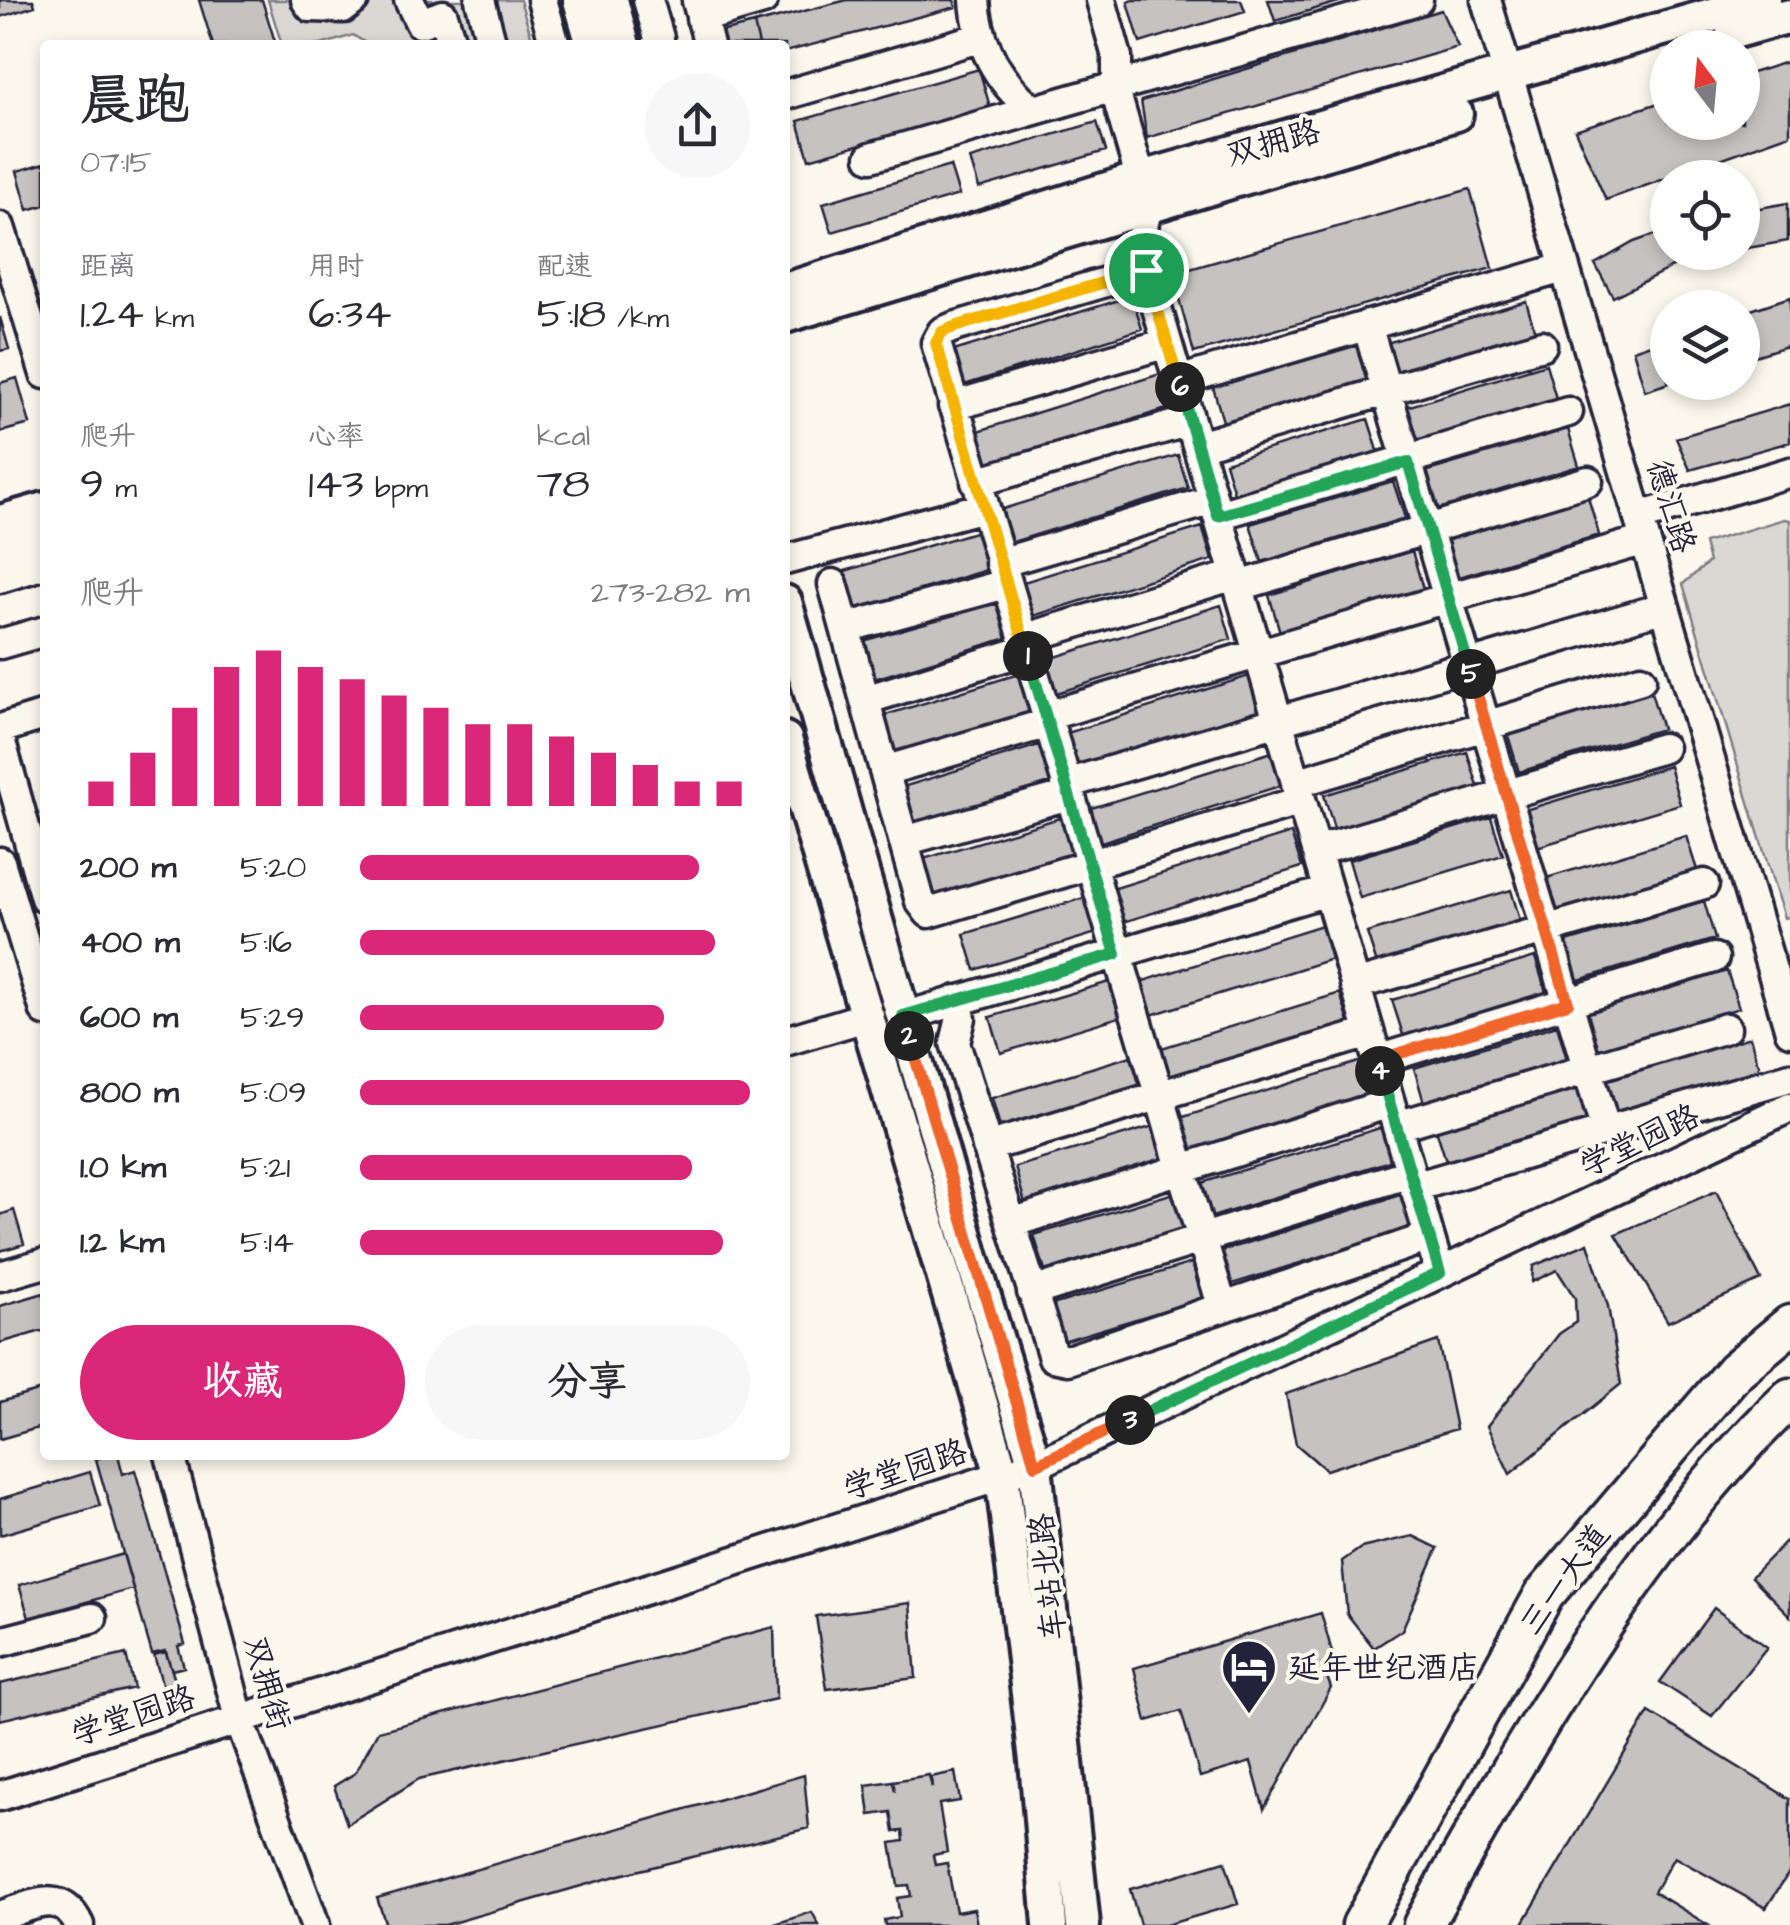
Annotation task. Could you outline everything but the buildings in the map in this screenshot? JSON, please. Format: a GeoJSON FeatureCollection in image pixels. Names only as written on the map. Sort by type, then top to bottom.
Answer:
{"type":"FeatureCollection","features":[{"type":"Feature","properties":{"kind":"highway","name":"三一大道"},"geometry":{"type":"LineString","coordinates":[[1362,1925],[1544,1594],[1735,1371],[1790,1324]]}},
{"type":"Feature","properties":{"kind":"highway","name":"三一大道"},"geometry":{"type":"LineString","coordinates":[[1428,1923],[1521,1756],[1602,1628],[1698,1497],[1790,1398]]}},
{"type":"Feature","properties":{"kind":"main road"},"geometry":{"type":"LineString","coordinates":[[580,0],[611,40]]}},
{"type":"Feature","properties":{"kind":"main road"},"geometry":{"type":"LineString","coordinates":[[612,0],[613,40]]}},
{"type":"Feature","properties":{"kind":"main road","name":"双拥路"},"geometry":{"type":"LineString","coordinates":[[790,289],[1512,86],[1764,0]]}},
{"type":"Feature","properties":{"kind":"main road"},"geometry":{"type":"LineString","coordinates":[[1742,30],[1790,16]]}},
{"type":"Feature","properties":{"kind":"main road","name":"双拥路"},"geometry":{"type":"LineString","coordinates":[[1512,86],[1650,56]]}},
{"type":"Feature","properties":{"kind":"main road","name":"双拥路"},"geometry":{"type":"LineString","coordinates":[[790,314],[1144,192]]}},
{"type":"Feature","properties":{"kind":"main road"},"geometry":{"type":"LineString","coordinates":[[0,522],[40,510]]}},
{"type":"Feature","properties":{"kind":"main road"},"geometry":{"type":"LineString","coordinates":[[0,548],[40,536]]}},
{"type":"Feature","properties":{"kind":"main road","name":"车站北路"},"geometry":{"type":"LineString","coordinates":[[790,620],[1035,1465],[1083,1925]]}},
{"type":"Feature","properties":{"kind":"main road","name":"车站北路"},"geometry":{"type":"LineString","coordinates":[[790,756],[1002,1475],[1036,1761],[1050,1925]]}},
{"type":"Feature","properties":{"kind":"street"},"geometry":{"type":"LineString","coordinates":[[306,0],[311,7],[344,8],[354,0]]}},
{"type":"Feature","properties":{"kind":"street"},"geometry":{"type":"LineString","coordinates":[[408,0],[420,22],[443,15],[450,40]]}},
{"type":"Feature","properties":{"kind":"street"},"geometry":{"type":"LineString","coordinates":[[480,0],[491,40]]}},
{"type":"Feature","properties":{"kind":"street"},"geometry":{"type":"LineString","coordinates":[[542,0],[553,40]]}},
{"type":"Feature","properties":{"kind":"street"},"geometry":{"type":"LineString","coordinates":[[648,0],[658,40]]}},
{"type":"Feature","properties":{"kind":"street"},"geometry":{"type":"LineString","coordinates":[[702,21],[763,0]]}},
{"type":"Feature","properties":{"kind":"street"},"geometry":{"type":"LineString","coordinates":[[975,0],[982,37],[1010,91],[1032,109]]}},
{"type":"Feature","properties":{"kind":"street"},"geometry":{"type":"LineString","coordinates":[[1101,0],[1117,57],[1116,86],[1144,192],[1141,246],[1146,270],[1440,1273]]}},
{"type":"Feature","properties":{"kind":"street"},"geometry":{"type":"LineString","coordinates":[[871,157],[1418,0]]}},
{"type":"Feature","properties":{"kind":"street","name":"德汇路"},"geometry":{"type":"LineString","coordinates":[[1486,0],[1790,1032]]}},
{"type":"Feature","properties":{"kind":"street"},"geometry":{"type":"LineString","coordinates":[[790,94],[982,37]]}},
{"type":"Feature","properties":{"kind":"street"},"geometry":{"type":"LineString","coordinates":[[0,227],[40,358]]}},
{"type":"Feature","properties":{"kind":"street"},"geometry":{"type":"LineString","coordinates":[[1178,380],[1564,268]]}},
{"type":"Feature","properties":{"kind":"street"},"geometry":{"type":"LineString","coordinates":[[1146,270],[942,332],[936,343],[1220,1300]]}},
{"type":"Feature","properties":{"kind":"street"},"geometry":{"type":"LineString","coordinates":[[1367,325],[1606,1131]]}},
{"type":"Feature","properties":{"kind":"street"},"geometry":{"type":"LineString","coordinates":[[954,406],[1167,343]]}},
{"type":"Feature","properties":{"kind":"street"},"geometry":{"type":"LineString","coordinates":[[790,558],[980,495],[1194,434],[1387,392],[1542,345]]}},
{"type":"Feature","properties":{"kind":"street"},"geometry":{"type":"LineString","coordinates":[[845,628],[1003,573],[1216,508],[1408,462],[1568,412]]}},
{"type":"Feature","properties":{"kind":"street"},"geometry":{"type":"LineString","coordinates":[[884,770],[1258,652],[1448,597],[1790,472]]}},
{"type":"Feature","properties":{"kind":"street"},"geometry":{"type":"LineString","coordinates":[[865,700],[1024,644],[1588,481]]}},
{"type":"Feature","properties":{"kind":"street"},"geometry":{"type":"LineString","coordinates":[[0,578],[40,566]]}},
{"type":"Feature","properties":{"kind":"street"},"geometry":{"type":"LineString","coordinates":[[832,584],[920,901],[929,914],[1090,866],[1486,726],[1641,679]]}},
{"type":"Feature","properties":{"kind":"street"},"geometry":{"type":"LineString","coordinates":[[904,842],[1278,722],[1665,607]]}},
{"type":"Feature","properties":{"kind":"street"},"geometry":{"type":"LineString","coordinates":[[0,644],[40,632]]}},
{"type":"Feature","properties":{"kind":"street"},"geometry":{"type":"LineString","coordinates":[[0,728],[40,716]]}},
{"type":"Feature","properties":{"kind":"street"},"geometry":{"type":"LineString","coordinates":[[0,739],[32,801],[40,860]]}},
{"type":"Feature","properties":{"kind":"street"},"geometry":{"type":"LineString","coordinates":[[1316,851],[1663,748]]}},
{"type":"Feature","properties":{"kind":"street"},"geometry":{"type":"LineString","coordinates":[[40,881],[3,873],[40,995]]}},
{"type":"Feature","properties":{"kind":"street"},"geometry":{"type":"LineString","coordinates":[[1355,986],[1704,884]]}},
{"type":"Feature","properties":{"kind":"street"},"geometry":{"type":"LineString","coordinates":[[903,1016],[1328,891]]}},
{"type":"Feature","properties":{"kind":"street"},"geometry":{"type":"LineString","coordinates":[[988,1147],[1159,1096],[1568,1003],[1714,958]]}},
{"type":"Feature","properties":{"kind":"street"},"geometry":{"type":"LineString","coordinates":[[956,1000],[962,1018],[955,1043],[1053,1357],[1068,1360],[1429,1236]]}},
{"type":"Feature","properties":{"kind":"street"},"geometry":{"type":"LineString","coordinates":[[790,1040],[869,1016]]}},
{"type":"Feature","properties":{"kind":"street"},"geometry":{"type":"LineString","coordinates":[[1011,1223],[1180,1168],[1588,1069],[1726,1028]]}},
{"type":"Feature","properties":{"kind":"street"},"geometry":{"type":"LineString","coordinates":[[1032,1292],[1202,1238],[1606,1131],[1790,1077]]}},
{"type":"Feature","properties":{"kind":"street","name":"学堂园路"},"geometry":{"type":"LineString","coordinates":[[0,1796],[1035,1465],[1790,1107]]}},
{"type":"Feature","properties":{"kind":"street"},"geometry":{"type":"LineString","coordinates":[[0,1276],[40,1264]]}},
{"type":"Feature","properties":{"kind":"street","name":"双拥街"},"geometry":{"type":"LineString","coordinates":[[171,1460],[240,1718],[315,1925]]}},
{"type":"Feature","properties":{"kind":"street"},"geometry":{"type":"LineString","coordinates":[[0,1642],[92,1618]]}},
{"type":"Feature","properties":{"kind":"street"},"geometry":{"type":"LineString","coordinates":[[0,1916],[49,1902],[63,1903],[74,1912],[80,1925]]}},
{"type":"Feature","properties":{"kind":"shaded area"},"geometry":{"type":"Polygon","coordinates":[[[268,0],[520,0],[532,40],[443,40],[441,35],[424,40],[361,40],[353,35],[337,40],[280,40],[268,0]]]}},
{"type":"Feature","properties":{"kind":"shaded area"},"geometry":{"type":"Polygon","coordinates":[[[1790,520],[1790,916],[1784,918],[1683,584],[1709,562],[1704,543],[1790,520]]]}},
{"type":"Feature","properties":{"kind":"place","name":"延年世纪酒店"},"geometry":{"type":"Point","coordinates":[1249,1716]}},
{"type":"Feature","properties":{"kind":"route"},"geometry":{"type":"LineString","coordinates":[[1146,270],[1218,516],[1408,462],[1568,1003],[1377,1060],[1440,1273],[1035,1465],[903,1016],[1116,954],[936,343],[942,332],[954,327],[1146,270]]}}]}
